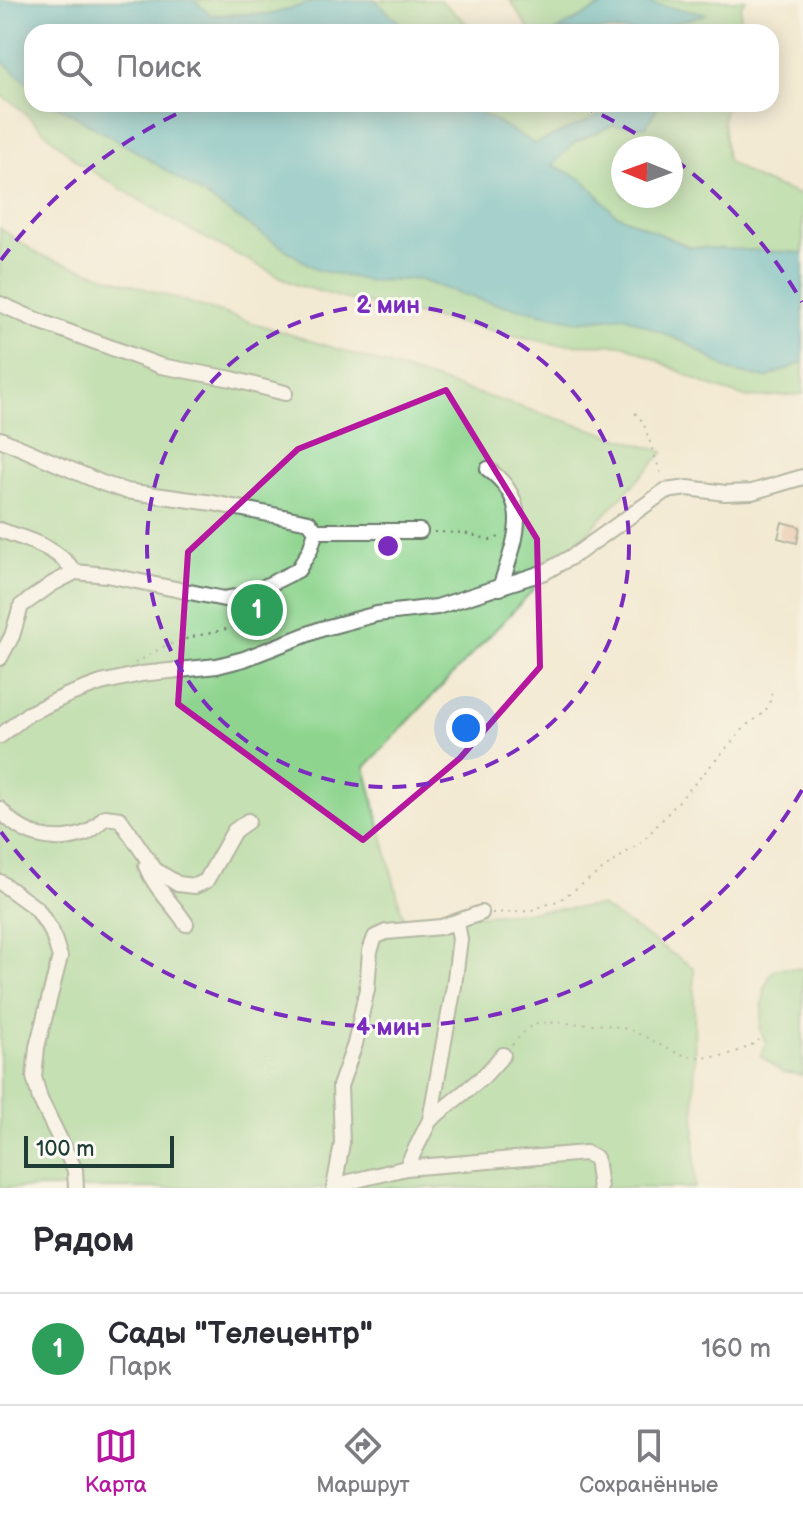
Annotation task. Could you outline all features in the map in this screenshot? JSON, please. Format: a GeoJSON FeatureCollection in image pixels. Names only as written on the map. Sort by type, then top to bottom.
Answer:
{"type":"FeatureCollection","features":[{"type":"Feature","properties":{"kind":"lane"},"geometry":{"type":"LineString","coordinates":[[0,304],[161,366],[232,379],[285,393]]}},
{"type":"Feature","properties":{"kind":"lane"},"geometry":{"type":"LineString","coordinates":[[0,439],[126,491],[213,503],[309,522],[316,531]]}},
{"type":"Feature","properties":{"kind":"lane"},"geometry":{"type":"LineString","coordinates":[[488,469],[513,497],[518,530],[500,588]]}},
{"type":"Feature","properties":{"kind":"lane"},"geometry":{"type":"LineString","coordinates":[[0,736],[28,714],[101,683],[141,674],[217,666],[244,659],[321,629],[377,614],[437,607],[545,572],[578,553],[665,491],[688,488],[725,493],[752,492],[803,477]]}},
{"type":"Feature","properties":{"kind":"lane"},"geometry":{"type":"LineString","coordinates":[[0,530],[42,545],[67,560],[75,572]]}},
{"type":"Feature","properties":{"kind":"lane"},"geometry":{"type":"LineString","coordinates":[[316,531],[420,531]]}},
{"type":"Feature","properties":{"kind":"lane"},"geometry":{"type":"LineString","coordinates":[[0,658],[12,636],[7,624],[21,606],[75,572],[107,575],[224,599],[242,597],[298,570],[310,550],[316,531]]}},
{"type":"Feature","properties":{"kind":"lane"},"geometry":{"type":"LineString","coordinates":[[0,809],[15,825],[49,840],[88,832],[105,817],[120,819],[155,870],[178,884],[195,886],[206,881],[234,831],[248,821]]}},
{"type":"Feature","properties":{"kind":"lane"},"geometry":{"type":"LineString","coordinates":[[143,855],[146,869],[161,894],[175,906],[186,924]]}},
{"type":"Feature","properties":{"kind":"lane"},"geometry":{"type":"LineString","coordinates":[[0,882],[37,909],[52,932],[60,957],[37,1047],[34,1077],[40,1099],[75,1170],[76,1188]]}},
{"type":"Feature","properties":{"kind":"lane"},"geometry":{"type":"LineString","coordinates":[[334,1188],[342,1143],[340,1086],[355,1044],[375,937],[386,932],[441,927],[481,913]]}},
{"type":"Feature","properties":{"kind":"lane"},"geometry":{"type":"LineString","coordinates":[[406,1168],[430,1120],[454,986],[460,939],[457,923]]}},
{"type":"Feature","properties":{"kind":"lane"},"geometry":{"type":"LineString","coordinates":[[430,1120],[484,1076],[503,1055]]}},
{"type":"Feature","properties":{"kind":"lane"},"geometry":{"type":"LineString","coordinates":[[346,1188],[349,1182],[362,1176],[406,1168],[586,1153],[596,1158],[600,1188]]}},
{"type":"Feature","properties":{"kind":"path"},"geometry":{"type":"LineString","coordinates":[[635,413],[643,422],[665,491]]}},
{"type":"Feature","properties":{"kind":"path"},"geometry":{"type":"LineString","coordinates":[[420,531],[464,533],[491,540],[518,530]]}},
{"type":"Feature","properties":{"kind":"path"},"geometry":{"type":"LineString","coordinates":[[130,665],[165,646],[244,622],[247,616],[242,597]]}},
{"type":"Feature","properties":{"kind":"path"},"geometry":{"type":"LineString","coordinates":[[481,913],[529,911],[560,900],[644,840],[748,724],[764,714],[772,700],[771,689]]}},
{"type":"Feature","properties":{"kind":"path"},"geometry":{"type":"LineString","coordinates":[[503,1055],[527,1026],[540,1022],[598,1023],[647,1036],[672,1051],[696,1057],[720,1056],[749,1048],[759,1040]]}},
{"type":"Feature","properties":{"kind":"highlighted area"},"geometry":{"type":"Polygon","coordinates":[[[446,390],[537,539],[540,667],[460,758],[363,840],[178,704],[188,552],[298,449],[446,390]]]}},
{"type":"Feature","properties":{"kind":"green space"},"geometry":{"type":"Polygon","coordinates":[[[193,0],[320,0],[272,14],[211,15],[193,0]]]}},
{"type":"Feature","properties":{"kind":"green space"},"geometry":{"type":"Polygon","coordinates":[[[375,0],[440,0],[468,24],[400,24],[375,0]]]}},
{"type":"Feature","properties":{"kind":"green space"},"geometry":{"type":"Polygon","coordinates":[[[510,0],[604,0],[606,3],[569,24],[526,24],[510,0]]]}},
{"type":"Feature","properties":{"kind":"green space"},"geometry":{"type":"Polygon","coordinates":[[[626,0],[746,0],[741,6],[740,24],[670,24],[705,14],[626,0]]]}},
{"type":"Feature","properties":{"kind":"green space"},"geometry":{"type":"Polygon","coordinates":[[[0,59],[24,79],[24,112],[68,112],[144,156],[317,270],[370,281],[416,279],[484,301],[578,321],[625,316],[688,344],[731,371],[766,378],[803,362],[803,394],[748,398],[708,385],[626,345],[555,344],[346,299],[294,284],[184,227],[79,163],[15,104],[0,95],[0,59]]]}},
{"type":"Feature","properties":{"kind":"green space"},"geometry":{"type":"Polygon","coordinates":[[[480,112],[606,112],[535,144],[480,112]]]}},
{"type":"Feature","properties":{"kind":"green space"},"geometry":{"type":"Polygon","coordinates":[[[654,112],[724,112],[727,161],[759,180],[803,196],[803,253],[690,247],[615,214],[584,180],[551,165],[574,143],[612,125],[646,126],[654,112]]]}},
{"type":"Feature","properties":{"kind":"green space"},"geometry":{"type":"Polygon","coordinates":[[[0,228],[41,256],[664,452],[365,767],[404,921],[601,906],[694,968],[695,1188],[0,1188],[0,228]]]}},
{"type":"Feature","properties":{"kind":"green space"},"geometry":{"type":"Polygon","coordinates":[[[784,968],[803,969],[803,1075],[782,1072],[761,1056],[766,1043],[760,1029],[765,988],[771,973],[784,968]]]}},
{"type":"Feature","properties":{"kind":"water"},"geometry":{"type":"Polygon","coordinates":[[[0,0],[193,0],[211,15],[272,14],[320,0],[375,0],[400,24],[24,24],[24,79],[0,59],[0,0]]]}},
{"type":"Feature","properties":{"kind":"water"},"geometry":{"type":"Polygon","coordinates":[[[604,0],[640,2],[707,14],[671,24],[568,24],[606,4],[604,0]]]}},
{"type":"Feature","properties":{"kind":"water"},"geometry":{"type":"Polygon","coordinates":[[[68,112],[480,112],[535,144],[605,112],[654,112],[646,127],[612,125],[574,143],[552,165],[584,180],[615,214],[689,247],[803,253],[803,362],[766,378],[731,371],[688,344],[625,316],[578,321],[484,301],[416,279],[370,281],[317,270],[144,156],[68,112]]]}},
{"type":"Feature","properties":{"kind":"building"},"geometry":{"type":"Polygon","coordinates":[[[782,522],[800,527],[797,543],[778,538],[782,522]]]}},
{"type":"Feature","properties":{"kind":"place","name":"Сады \"Телецентр\""},"geometry":{"type":"Point","coordinates":[257,610]}}]}
